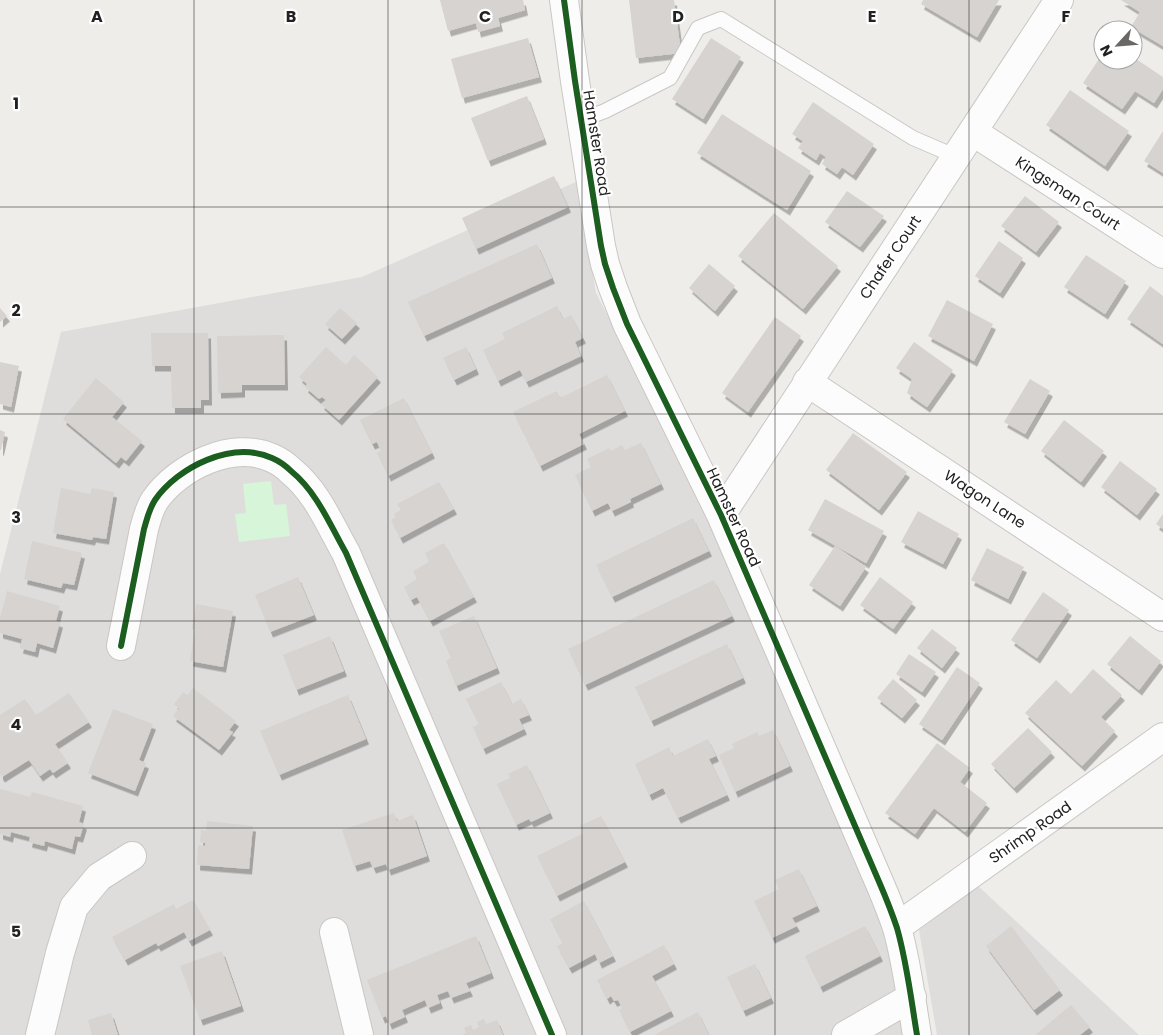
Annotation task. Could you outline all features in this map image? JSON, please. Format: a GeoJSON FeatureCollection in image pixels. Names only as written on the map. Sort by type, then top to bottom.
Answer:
{"type":"FeatureCollection","features":[{"type":"Feature","properties":{"kind":"street","name":"Hamster Road"},"geometry":{"type":"LineString","coordinates":[[564,0],[601,246],[612,288],[627,324],[721,516],[880,884],[896,927],[906,967],[917,1035]]}},
{"type":"Feature","properties":{"kind":"street","name":"Chafer Court"},"geometry":{"type":"LineString","coordinates":[[721,516],[1059,0]]}},
{"type":"Feature","properties":{"kind":"street","name":"Kingsman Court"},"geometry":{"type":"LineString","coordinates":[[973,132],[1163,254]]}},
{"type":"Feature","properties":{"kind":"street","name":"Wagon Lane"},"geometry":{"type":"LineString","coordinates":[[807,382],[1163,617]]}},
{"type":"Feature","properties":{"kind":"street"},"geometry":{"type":"LineString","coordinates":[[121,646],[144,529],[153,502],[174,479],[201,462],[216,456],[231,453],[252,453],[272,458],[304,482],[346,553],[552,1035]]}},
{"type":"Feature","properties":{"kind":"street","name":"Shrimp Road"},"geometry":{"type":"LineString","coordinates":[[896,927],[1163,737]]}},
{"type":"Feature","properties":{"kind":"street"},"geometry":{"type":"LineString","coordinates":[[40,1035],[60,953],[74,907],[99,877],[132,856]]}},
{"type":"Feature","properties":{"kind":"street"},"geometry":{"type":"LineString","coordinates":[[334,932],[359,1035]]}},
{"type":"Feature","properties":{"kind":"street"},"geometry":{"type":"LineString","coordinates":[[846,1035],[912,997]]}},
{"type":"Feature","properties":{"kind":"lane"},"geometry":{"type":"LineString","coordinates":[[581,120],[606,111],[670,78],[698,28],[721,19],[913,138],[957,157]]}},
{"type":"Feature","properties":{"kind":"shaded area"},"geometry":{"type":"Polygon","coordinates":[[[578,181],[596,293],[691,480],[778,667],[890,947],[908,1035],[0,1035],[0,574],[61,332],[362,277],[578,181]]]}},
{"type":"Feature","properties":{"kind":"shaded area"},"geometry":{"type":"Polygon","coordinates":[[[978,886],[1139,1035],[937,1035],[919,930],[978,886]]]}},
{"type":"Feature","properties":{"kind":"green space"},"geometry":{"type":"Polygon","coordinates":[[[271,481],[274,505],[286,504],[290,536],[239,542],[235,514],[246,513],[243,484],[271,481]]]}},
{"type":"Feature","properties":{"kind":"building"},"geometry":{"type":"Polygon","coordinates":[[[440,0],[523,0],[525,10],[498,18],[500,26],[478,32],[476,23],[448,31],[440,0]]]}},
{"type":"Feature","properties":{"kind":"building"},"geometry":{"type":"Polygon","coordinates":[[[629,0],[674,0],[681,53],[636,58],[629,0]]]}},
{"type":"Feature","properties":{"kind":"building"},"geometry":{"type":"Polygon","coordinates":[[[923,0],[999,0],[977,37],[921,4],[923,0]]]}},
{"type":"Feature","properties":{"kind":"building"},"geometry":{"type":"Polygon","coordinates":[[[1121,0],[1163,0],[1163,46],[1143,34],[1143,20],[1135,20],[1140,12],[1121,0]]]}},
{"type":"Feature","properties":{"kind":"building"},"geometry":{"type":"Polygon","coordinates":[[[528,38],[539,77],[462,98],[451,59],[528,38]]]}},
{"type":"Feature","properties":{"kind":"building"},"geometry":{"type":"Polygon","coordinates":[[[711,38],[741,57],[703,119],[672,99],[711,38]]]}},
{"type":"Feature","properties":{"kind":"building"},"geometry":{"type":"Polygon","coordinates":[[[1143,64],[1163,77],[1163,89],[1154,103],[1135,91],[1122,109],[1083,83],[1093,68],[1093,70],[1143,70],[1143,64]]]}},
{"type":"Feature","properties":{"kind":"building"},"geometry":{"type":"Polygon","coordinates":[[[1070,90],[1129,131],[1105,166],[1046,125],[1070,90]]]}},
{"type":"Feature","properties":{"kind":"building"},"geometry":{"type":"Polygon","coordinates":[[[527,96],[544,139],[488,161],[471,118],[527,96]]]}},
{"type":"Feature","properties":{"kind":"building"},"geometry":{"type":"Polygon","coordinates":[[[813,102],[874,144],[853,175],[842,167],[837,174],[822,164],[826,157],[820,153],[816,160],[798,148],[803,141],[792,134],[813,102]]]}},
{"type":"Feature","properties":{"kind":"building"},"geometry":{"type":"Polygon","coordinates":[[[722,114],[811,171],[787,210],[697,153],[722,114]]]}},
{"type":"Feature","properties":{"kind":"building"},"geometry":{"type":"Polygon","coordinates":[[[1163,131],[1163,173],[1144,161],[1163,131]]]}},
{"type":"Feature","properties":{"kind":"building"},"geometry":{"type":"Polygon","coordinates":[[[554,176],[568,207],[476,249],[462,218],[554,176]]]}},
{"type":"Feature","properties":{"kind":"building"},"geometry":{"type":"Polygon","coordinates":[[[847,191],[884,216],[860,247],[825,222],[847,191]]]}},
{"type":"Feature","properties":{"kind":"building"},"geometry":{"type":"Polygon","coordinates":[[[1025,196],[1059,222],[1036,252],[1001,226],[1025,196]]]}},
{"type":"Feature","properties":{"kind":"building"},"geometry":{"type":"Polygon","coordinates":[[[774,213],[838,266],[803,309],[738,256],[774,213]]]}},
{"type":"Feature","properties":{"kind":"building"},"geometry":{"type":"Polygon","coordinates":[[[999,241],[1023,258],[1000,293],[975,276],[999,241]]]}},
{"type":"Feature","properties":{"kind":"building"},"geometry":{"type":"Polygon","coordinates":[[[537,244],[552,278],[424,336],[408,302],[537,244]]]}},
{"type":"Feature","properties":{"kind":"building"},"geometry":{"type":"Polygon","coordinates":[[[1086,255],[1126,281],[1105,314],[1064,287],[1086,255]]]}},
{"type":"Feature","properties":{"kind":"building"},"geometry":{"type":"Polygon","coordinates":[[[709,264],[735,286],[715,311],[689,288],[709,264]]]}},
{"type":"Feature","properties":{"kind":"building"},"geometry":{"type":"Polygon","coordinates":[[[1150,286],[1163,296],[1163,344],[1127,319],[1150,286]]]}},
{"type":"Feature","properties":{"kind":"building"},"geometry":{"type":"Polygon","coordinates":[[[947,300],[993,324],[974,361],[928,336],[947,300]]]}},
{"type":"Feature","properties":{"kind":"building"},"geometry":{"type":"Polygon","coordinates":[[[557,306],[563,319],[571,315],[583,338],[575,342],[581,356],[526,382],[520,370],[498,381],[483,350],[505,339],[502,333],[557,306]]]}},
{"type":"Feature","properties":{"kind":"building"},"geometry":{"type":"Polygon","coordinates":[[[0,308],[7,316],[0,322],[0,308]]]}},
{"type":"Feature","properties":{"kind":"building"},"geometry":{"type":"Polygon","coordinates":[[[340,308],[357,323],[342,339],[325,324],[340,308]]]}},
{"type":"Feature","properties":{"kind":"building"},"geometry":{"type":"Polygon","coordinates":[[[775,317],[801,336],[748,412],[722,393],[775,317]]]}},
{"type":"Feature","properties":{"kind":"building"},"geometry":{"type":"Polygon","coordinates":[[[151,333],[208,333],[209,400],[201,400],[201,408],[172,408],[171,366],[152,366],[151,333]]]}},
{"type":"Feature","properties":{"kind":"building"},"geometry":{"type":"Polygon","coordinates":[[[284,335],[285,385],[242,385],[242,392],[218,393],[217,336],[284,335]]]}},
{"type":"Feature","properties":{"kind":"building"},"geometry":{"type":"Polygon","coordinates":[[[914,342],[953,370],[927,407],[907,393],[912,379],[896,368],[914,342]]]}},
{"type":"Feature","properties":{"kind":"building"},"geometry":{"type":"Polygon","coordinates":[[[326,347],[346,365],[354,355],[378,377],[339,420],[321,404],[326,400],[322,397],[319,399],[305,387],[307,384],[299,377],[326,347]]]}},
{"type":"Feature","properties":{"kind":"building"},"geometry":{"type":"Polygon","coordinates":[[[466,347],[476,369],[454,380],[443,358],[466,347]]]}},
{"type":"Feature","properties":{"kind":"building"},"geometry":{"type":"Polygon","coordinates":[[[0,362],[19,366],[11,407],[0,404],[0,362]]]}},
{"type":"Feature","properties":{"kind":"building"},"geometry":{"type":"Polygon","coordinates":[[[607,375],[625,411],[579,434],[584,444],[540,466],[513,412],[557,391],[560,398],[607,375]]]}},
{"type":"Feature","properties":{"kind":"building"},"geometry":{"type":"Polygon","coordinates":[[[96,378],[124,402],[112,417],[142,441],[126,461],[121,457],[116,463],[63,419],[96,378]]]}},
{"type":"Feature","properties":{"kind":"building"},"geometry":{"type":"Polygon","coordinates":[[[1030,379],[1050,391],[1025,434],[1004,422],[1030,379]]]}},
{"type":"Feature","properties":{"kind":"building"},"geometry":{"type":"Polygon","coordinates":[[[404,398],[432,453],[388,476],[377,453],[381,451],[377,442],[372,444],[360,420],[404,398]]]}},
{"type":"Feature","properties":{"kind":"building"},"geometry":{"type":"Polygon","coordinates":[[[1064,420],[1104,451],[1081,482],[1041,451],[1064,420]]]}},
{"type":"Feature","properties":{"kind":"building"},"geometry":{"type":"Polygon","coordinates":[[[0,430],[5,432],[1,450],[0,450],[0,430]]]}},
{"type":"Feature","properties":{"kind":"building"},"geometry":{"type":"Polygon","coordinates":[[[853,433],[907,472],[879,510],[826,470],[853,433]]]}},
{"type":"Feature","properties":{"kind":"building"},"geometry":{"type":"Polygon","coordinates":[[[641,443],[661,484],[630,499],[631,502],[612,511],[608,503],[592,511],[575,475],[591,467],[587,459],[609,448],[611,451],[622,445],[625,450],[641,443]]]}},
{"type":"Feature","properties":{"kind":"building"},"geometry":{"type":"Polygon","coordinates":[[[1120,461],[1157,489],[1137,515],[1101,487],[1120,461]]]}},
{"type":"Feature","properties":{"kind":"building"},"geometry":{"type":"Polygon","coordinates":[[[439,482],[454,509],[400,538],[391,520],[396,517],[394,514],[401,510],[397,504],[439,482]]]}},
{"type":"Feature","properties":{"kind":"building"},"geometry":{"type":"Polygon","coordinates":[[[61,488],[90,494],[92,488],[114,492],[106,539],[93,537],[92,540],[53,533],[61,488]]]}},
{"type":"Feature","properties":{"kind":"building"},"geometry":{"type":"Polygon","coordinates":[[[825,499],[884,531],[866,563],[808,530],[825,499]]]}},
{"type":"Feature","properties":{"kind":"building"},"geometry":{"type":"Polygon","coordinates":[[[918,511],[959,534],[943,564],[901,542],[918,511]]]}},
{"type":"Feature","properties":{"kind":"building"},"geometry":{"type":"Polygon","coordinates":[[[1163,514],[1163,529],[1156,524],[1163,514]]]}},
{"type":"Feature","properties":{"kind":"building"},"geometry":{"type":"Polygon","coordinates":[[[693,518],[709,551],[612,597],[596,565],[693,518]]]}},
{"type":"Feature","properties":{"kind":"building"},"geometry":{"type":"Polygon","coordinates":[[[32,541],[82,553],[74,585],[63,583],[61,588],[24,579],[32,541]]]}},
{"type":"Feature","properties":{"kind":"building"},"geometry":{"type":"Polygon","coordinates":[[[444,543],[474,597],[430,621],[417,597],[411,600],[404,587],[417,579],[413,571],[429,562],[425,553],[444,543]]]}},
{"type":"Feature","properties":{"kind":"building"},"geometry":{"type":"Polygon","coordinates":[[[835,546],[866,567],[840,606],[809,585],[835,546]]]}},
{"type":"Feature","properties":{"kind":"building"},"geometry":{"type":"Polygon","coordinates":[[[987,548],[1024,567],[1008,599],[971,580],[987,548]]]}},
{"type":"Feature","properties":{"kind":"building"},"geometry":{"type":"Polygon","coordinates":[[[298,577],[314,615],[270,632],[255,595],[298,577]]]}},
{"type":"Feature","properties":{"kind":"building"},"geometry":{"type":"Polygon","coordinates":[[[880,577],[913,602],[893,629],[860,605],[880,577]]]}},
{"type":"Feature","properties":{"kind":"building"},"geometry":{"type":"Polygon","coordinates":[[[714,580],[732,616],[585,685],[568,649],[714,580]]]}},
{"type":"Feature","properties":{"kind":"building"},"geometry":{"type":"Polygon","coordinates":[[[7,591],[60,606],[56,621],[60,622],[53,648],[37,643],[35,652],[20,648],[22,639],[0,633],[0,618],[7,591]]]}},
{"type":"Feature","properties":{"kind":"building"},"geometry":{"type":"Polygon","coordinates":[[[1043,592],[1069,610],[1037,658],[1011,640],[1043,592]]]}},
{"type":"Feature","properties":{"kind":"building"},"geometry":{"type":"Polygon","coordinates":[[[196,604],[233,611],[223,667],[190,661],[195,629],[192,629],[196,604]]]}},
{"type":"Feature","properties":{"kind":"building"},"geometry":{"type":"Polygon","coordinates":[[[474,616],[497,668],[456,686],[446,661],[451,658],[439,631],[474,616]]]}},
{"type":"Feature","properties":{"kind":"building"},"geometry":{"type":"Polygon","coordinates":[[[932,629],[957,648],[942,668],[917,648],[932,629]]]}},
{"type":"Feature","properties":{"kind":"building"},"geometry":{"type":"Polygon","coordinates":[[[330,636],[344,671],[296,690],[283,655],[330,636]]]}},
{"type":"Feature","properties":{"kind":"building"},"geometry":{"type":"Polygon","coordinates":[[[1130,636],[1161,661],[1139,690],[1107,664],[1130,636]]]}},
{"type":"Feature","properties":{"kind":"building"},"geometry":{"type":"Polygon","coordinates":[[[727,644],[743,678],[651,721],[635,687],[727,644]]]}},
{"type":"Feature","properties":{"kind":"building"},"geometry":{"type":"Polygon","coordinates":[[[909,654],[936,672],[922,692],[896,674],[909,654]]]}},
{"type":"Feature","properties":{"kind":"building"},"geometry":{"type":"Polygon","coordinates":[[[957,667],[980,683],[942,740],[919,724],[957,667]]]}},
{"type":"Feature","properties":{"kind":"building"},"geometry":{"type":"Polygon","coordinates":[[[1093,669],[1122,695],[1101,717],[1115,731],[1082,766],[1025,713],[1056,680],[1071,694],[1093,669]]]}},
{"type":"Feature","properties":{"kind":"building"},"geometry":{"type":"Polygon","coordinates":[[[893,679],[917,700],[902,718],[877,698],[893,679]]]}},
{"type":"Feature","properties":{"kind":"building"},"geometry":{"type":"Polygon","coordinates":[[[501,682],[512,704],[521,699],[529,715],[519,719],[524,729],[483,749],[473,727],[479,724],[466,699],[501,682]]]}},
{"type":"Feature","properties":{"kind":"building"},"geometry":{"type":"Polygon","coordinates":[[[193,688],[236,721],[229,730],[233,732],[219,750],[173,716],[179,708],[174,704],[183,692],[188,695],[193,688]]]}},
{"type":"Feature","properties":{"kind":"building"},"geometry":{"type":"Polygon","coordinates":[[[69,693],[89,722],[55,744],[68,763],[53,773],[50,769],[40,776],[29,760],[2,777],[0,774],[0,715],[25,699],[36,715],[69,693]]]}},
{"type":"Feature","properties":{"kind":"building"},"geometry":{"type":"Polygon","coordinates":[[[348,695],[366,739],[279,775],[260,731],[348,695]]]}},
{"type":"Feature","properties":{"kind":"building"},"geometry":{"type":"Polygon","coordinates":[[[113,709],[153,724],[139,760],[146,763],[135,791],[88,773],[113,709]]]}},
{"type":"Feature","properties":{"kind":"building"},"geometry":{"type":"Polygon","coordinates":[[[1028,728],[1052,752],[1014,788],[991,764],[1028,728]]]}},
{"type":"Feature","properties":{"kind":"building"},"geometry":{"type":"Polygon","coordinates":[[[773,730],[790,766],[735,792],[719,755],[734,748],[732,744],[757,732],[759,736],[773,730]]]}},
{"type":"Feature","properties":{"kind":"building"},"geometry":{"type":"Polygon","coordinates":[[[708,739],[716,756],[709,759],[727,795],[678,818],[663,788],[649,795],[635,764],[669,747],[673,756],[708,739]]]}},
{"type":"Feature","properties":{"kind":"building"},"geometry":{"type":"Polygon","coordinates":[[[937,743],[970,768],[960,782],[987,803],[965,832],[934,808],[915,834],[885,813],[937,743]]]}},
{"type":"Feature","properties":{"kind":"building"},"geometry":{"type":"Polygon","coordinates":[[[527,765],[550,813],[531,822],[529,819],[516,825],[497,784],[510,778],[508,774],[527,765]]]}},
{"type":"Feature","properties":{"kind":"building"},"geometry":{"type":"Polygon","coordinates":[[[0,789],[30,797],[32,792],[83,806],[79,822],[84,824],[80,837],[75,836],[72,849],[45,841],[44,846],[29,842],[30,837],[11,832],[10,837],[0,834],[0,789]]]}},
{"type":"Feature","properties":{"kind":"building"},"geometry":{"type":"Polygon","coordinates":[[[394,813],[397,821],[413,815],[427,856],[388,870],[386,864],[373,868],[370,861],[354,866],[342,830],[394,813]]]}},
{"type":"Feature","properties":{"kind":"building"},"geometry":{"type":"Polygon","coordinates":[[[601,816],[625,862],[557,896],[537,856],[584,833],[580,826],[601,816]]]}},
{"type":"Feature","properties":{"kind":"building"},"geometry":{"type":"Polygon","coordinates":[[[207,821],[253,826],[249,869],[197,865],[198,845],[205,846],[205,843],[200,842],[201,830],[206,831],[207,821]]]}},
{"type":"Feature","properties":{"kind":"building"},"geometry":{"type":"Polygon","coordinates":[[[799,869],[817,906],[792,918],[797,926],[772,938],[754,901],[779,889],[775,880],[799,869]]]}},
{"type":"Feature","properties":{"kind":"building"},"geometry":{"type":"Polygon","coordinates":[[[193,900],[210,930],[189,941],[184,932],[158,946],[156,943],[125,960],[112,937],[174,904],[176,909],[193,900]]]}},
{"type":"Feature","properties":{"kind":"building"},"geometry":{"type":"Polygon","coordinates":[[[584,901],[613,956],[599,963],[595,954],[569,968],[557,946],[563,943],[550,919],[584,901]]]}},
{"type":"Feature","properties":{"kind":"building"},"geometry":{"type":"Polygon","coordinates":[[[865,926],[880,956],[820,987],[805,956],[865,926]]]}},
{"type":"Feature","properties":{"kind":"building"},"geometry":{"type":"Polygon","coordinates":[[[1011,926],[1060,990],[1034,1010],[986,946],[1011,926]]]}},
{"type":"Feature","properties":{"kind":"building"},"geometry":{"type":"Polygon","coordinates":[[[476,936],[491,973],[466,983],[470,991],[451,998],[448,991],[437,995],[440,1003],[428,1008],[425,1000],[402,1010],[405,1017],[389,1024],[386,1016],[382,1018],[367,980],[476,936]]]}},
{"type":"Feature","properties":{"kind":"building"},"geometry":{"type":"Polygon","coordinates":[[[664,945],[674,964],[652,976],[671,1011],[630,1032],[619,1010],[622,1008],[618,1000],[614,1001],[611,996],[607,999],[597,980],[664,945]]]}},
{"type":"Feature","properties":{"kind":"building"},"geometry":{"type":"Polygon","coordinates":[[[222,951],[241,1006],[200,1020],[180,966],[222,951]]]}},
{"type":"Feature","properties":{"kind":"building"},"geometry":{"type":"Polygon","coordinates":[[[755,964],[771,998],[743,1011],[727,977],[755,964]]]}},
{"type":"Feature","properties":{"kind":"building"},"geometry":{"type":"Polygon","coordinates":[[[1071,1005],[1090,1027],[1080,1035],[1035,1035],[1071,1005]]]}},
{"type":"Feature","properties":{"kind":"building"},"geometry":{"type":"Polygon","coordinates":[[[698,1012],[709,1035],[654,1035],[698,1012]]]}},
{"type":"Feature","properties":{"kind":"building"},"geometry":{"type":"Polygon","coordinates":[[[111,1013],[118,1035],[92,1035],[88,1020],[111,1013]]]}},
{"type":"Feature","properties":{"kind":"building"},"geometry":{"type":"Polygon","coordinates":[[[484,1019],[486,1024],[497,1020],[503,1035],[462,1035],[466,1033],[464,1028],[471,1025],[473,1030],[479,1027],[477,1022],[484,1019]]]}},
{"type":"Feature","properties":{"kind":"cycle path"},"geometry":{"type":"LineString","coordinates":[[564,0],[601,246],[613,288],[627,324],[721,515],[895,922],[917,1035]]}},
{"type":"Feature","properties":{"kind":"cycle path"},"geometry":{"type":"LineString","coordinates":[[121,646],[148,514],[153,503],[165,488],[192,467],[207,460],[240,452],[256,453],[275,459],[289,469],[316,499],[346,553],[552,1035]]}}]}
